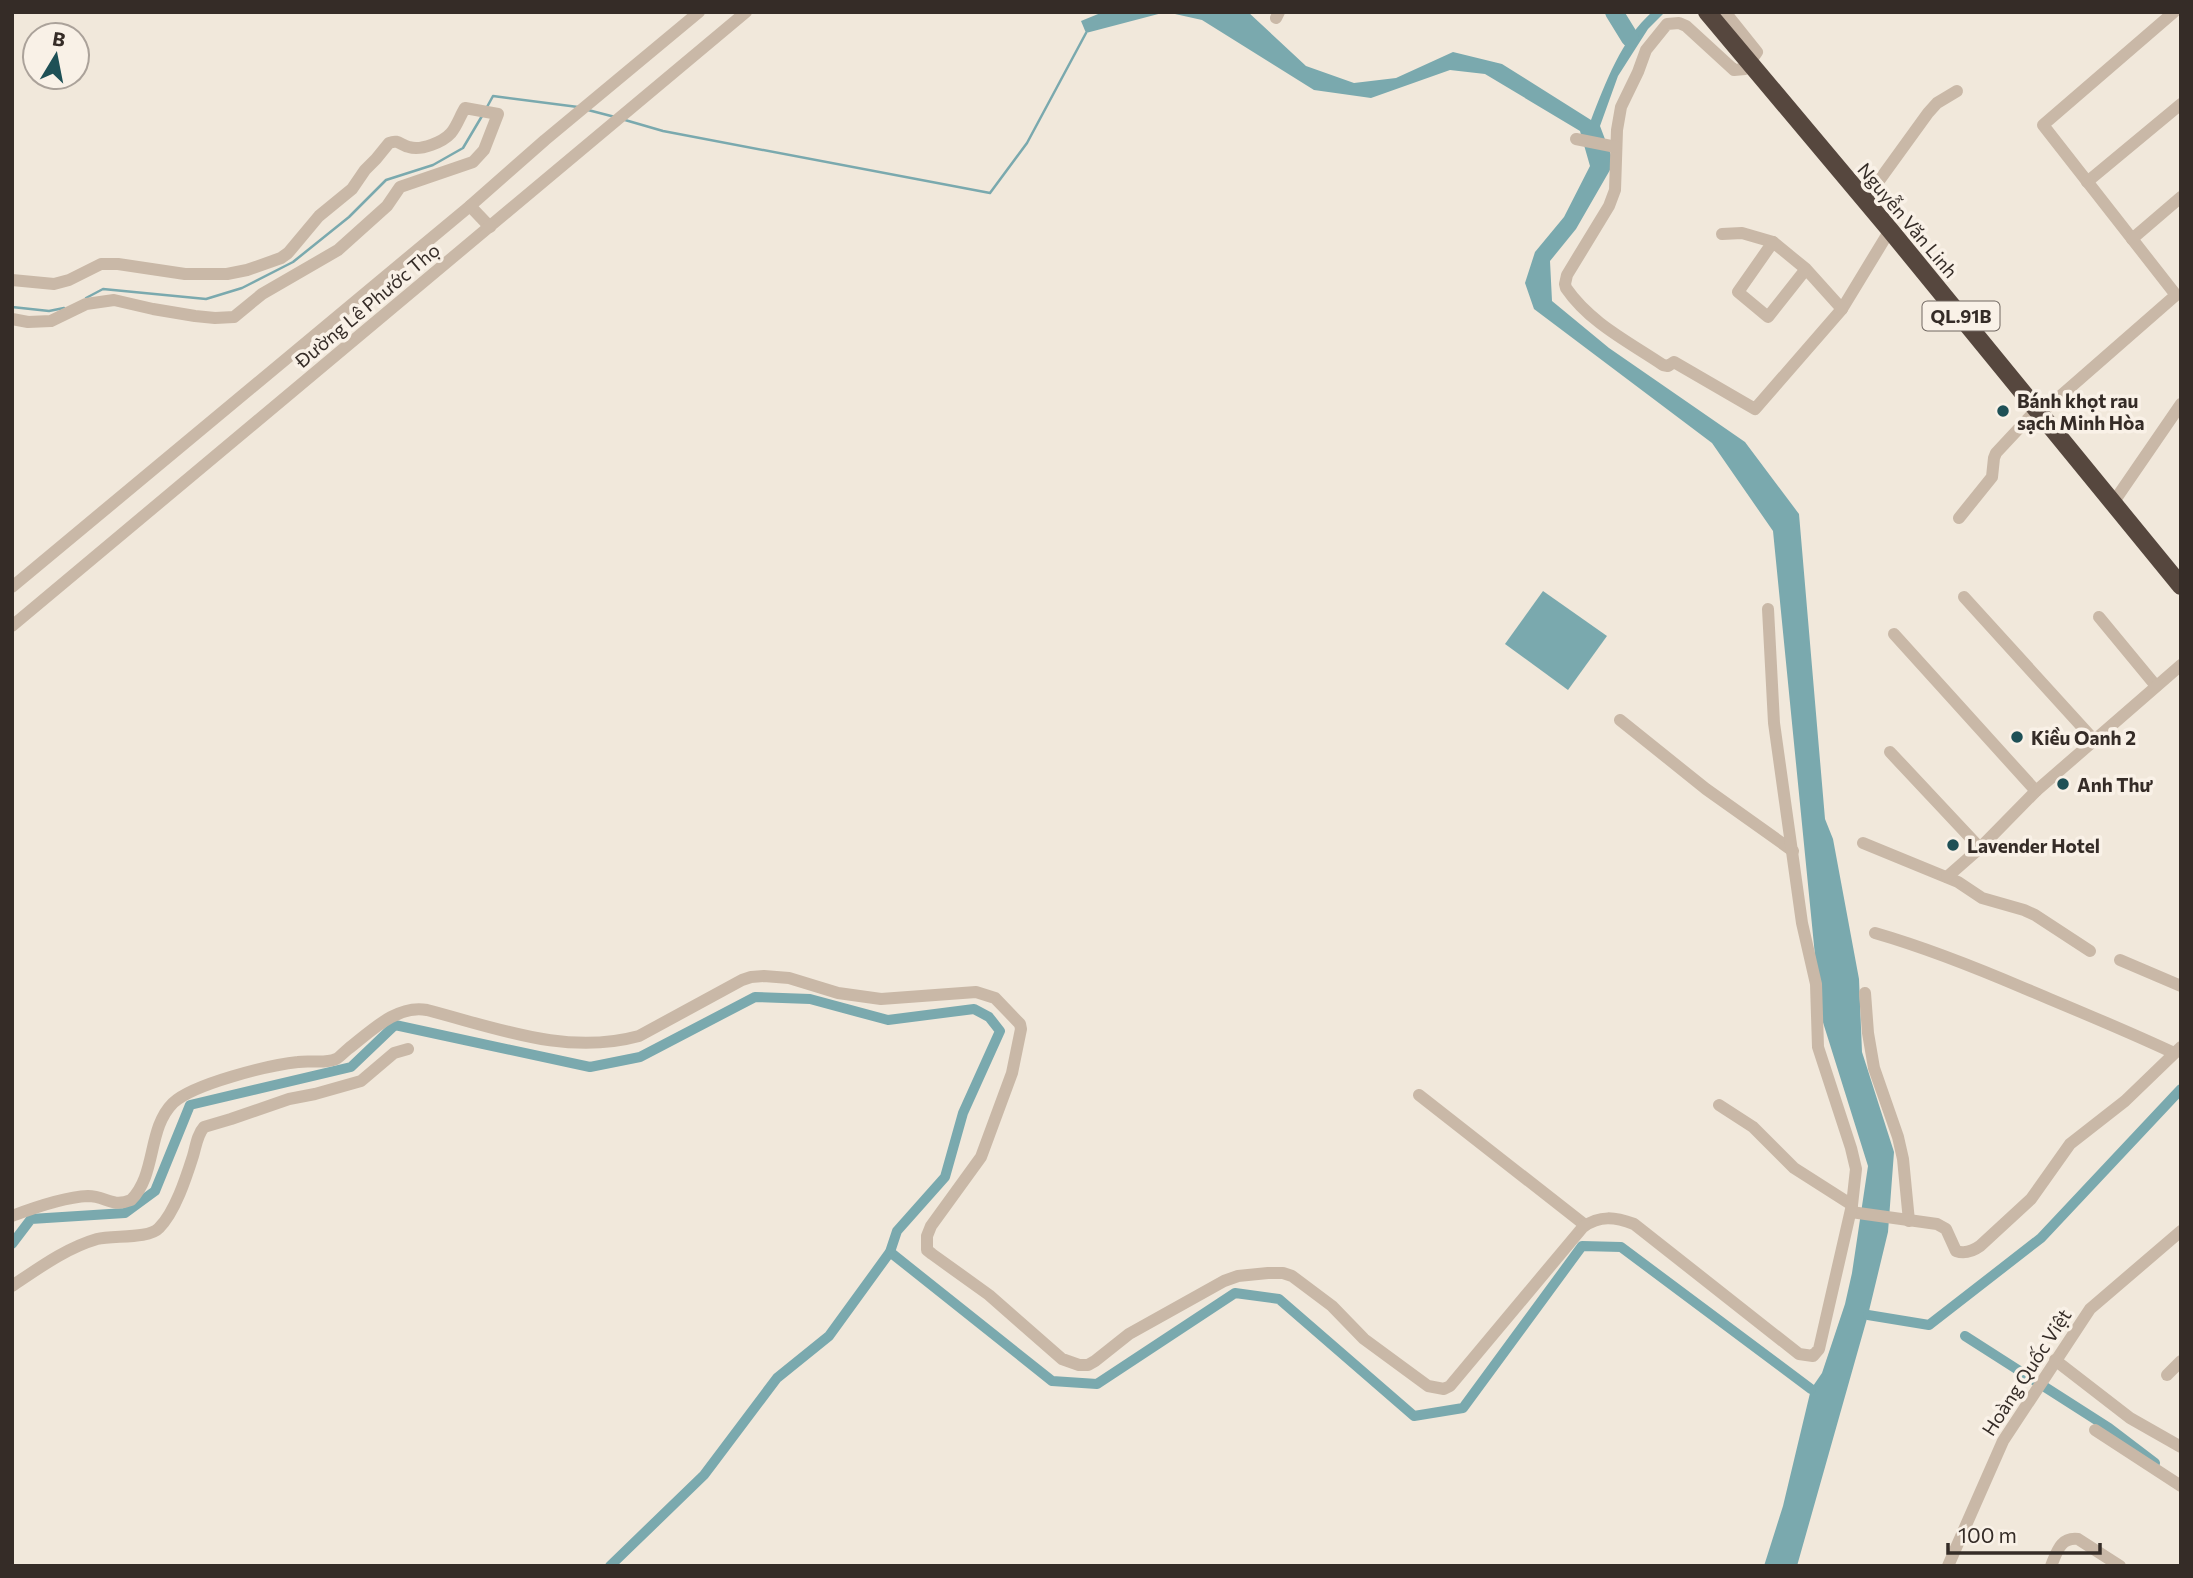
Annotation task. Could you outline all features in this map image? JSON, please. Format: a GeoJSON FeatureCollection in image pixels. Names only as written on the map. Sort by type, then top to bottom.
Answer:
{"type":"FeatureCollection","features":[{"type":"Feature","properties":{"kind":"highway","name":"Nguyễn Văn Linh"},"geometry":{"type":"LineString","coordinates":[[1707,12],[1890,230],[2181,586]]}},
{"type":"Feature","properties":{"kind":"street","name":"Đường Lê Phước Thọ"},"geometry":{"type":"LineString","coordinates":[[12,587],[699,12]]}},
{"type":"Feature","properties":{"kind":"street","name":"Đường Lê Phước Thọ"},"geometry":{"type":"LineString","coordinates":[[12,626],[746,12]]}},
{"type":"Feature","properties":{"kind":"street"},"geometry":{"type":"LineString","coordinates":[[1725,12],[1757,52],[1745,69],[1734,70],[1686,26],[1679,23],[1667,24],[1646,50],[1621,107],[1612,146],[1615,190],[1609,206],[1567,275],[1565,284],[1572,298],[1596,321],[1663,365],[1668,366],[1674,362],[1755,409],[1842,309],[1890,230]]}},
{"type":"Feature","properties":{"kind":"street"},"geometry":{"type":"LineString","coordinates":[[1959,518],[1993,477],[1994,458],[1997,453],[2039,411],[2176,295],[2043,125],[2174,12]]}},
{"type":"Feature","properties":{"kind":"street"},"geometry":{"type":"LineString","coordinates":[[1865,200],[1928,113],[1937,103],[1957,91]]}},
{"type":"Feature","properties":{"kind":"street"},"geometry":{"type":"LineString","coordinates":[[2087,182],[2181,104]]}},
{"type":"Feature","properties":{"kind":"street"},"geometry":{"type":"LineString","coordinates":[[12,279],[54,284],[69,280],[101,264],[185,274],[227,274],[247,270],[288,253],[319,216],[352,189],[389,142],[400,141],[413,148],[433,143],[449,135],[464,108],[498,114],[484,150],[473,162],[400,187],[387,206],[338,250],[262,294],[234,317],[195,316],[114,300],[86,304],[51,321],[28,322],[12,319]]}},
{"type":"Feature","properties":{"kind":"street"},"geometry":{"type":"LineString","coordinates":[[1576,139],[1612,146]]}},
{"type":"Feature","properties":{"kind":"street"},"geometry":{"type":"LineString","coordinates":[[2132,239],[2181,197]]}},
{"type":"Feature","properties":{"kind":"street"},"geometry":{"type":"LineString","coordinates":[[470,205],[490,228]]}},
{"type":"Feature","properties":{"kind":"street"},"geometry":{"type":"LineString","coordinates":[[1722,234],[1742,233],[1773,242],[1806,270],[1842,309]]}},
{"type":"Feature","properties":{"kind":"street"},"geometry":{"type":"LineString","coordinates":[[1773,242],[1738,292],[1768,317],[1806,270]]}},
{"type":"Feature","properties":{"kind":"street"},"geometry":{"type":"LineString","coordinates":[[2113,503],[2181,404]]}},
{"type":"Feature","properties":{"kind":"street"},"geometry":{"type":"LineString","coordinates":[[1964,597],[2094,740]]}},
{"type":"Feature","properties":{"kind":"street"},"geometry":{"type":"LineString","coordinates":[[12,1216],[85,1196],[116,1204],[131,1200],[143,1183],[163,1116],[180,1097],[238,1075],[295,1062],[337,1059],[373,1029],[407,1010],[417,1008],[544,1041],[568,1044],[639,1036],[751,977],[789,978],[838,993],[881,999],[976,992],[995,998],[1020,1024],[1021,1030],[1012,1073],[981,1157],[931,1226],[925,1243],[927,1250],[989,1295],[1062,1359],[1088,1365],[1129,1334],[1224,1282],[1238,1276],[1283,1273],[1292,1276],[1322,1297],[1364,1339],[1428,1386],[1444,1389],[1450,1386],[1483,1349],[1585,1225],[1607,1217],[1634,1224],[1799,1354],[1813,1356],[1819,1349],[1854,1210],[1856,1169],[1820,1056],[1816,984],[1802,923],[1774,723],[1768,609]]}},
{"type":"Feature","properties":{"kind":"street"},"geometry":{"type":"LineString","coordinates":[[2099,617],[2156,687]]}},
{"type":"Feature","properties":{"kind":"street"},"geometry":{"type":"LineString","coordinates":[[1894,635],[2036,791]]}},
{"type":"Feature","properties":{"kind":"street"},"geometry":{"type":"LineString","coordinates":[[1947,877],[2036,791],[2181,666]]}},
{"type":"Feature","properties":{"kind":"street"},"geometry":{"type":"LineString","coordinates":[[1620,720],[1706,789],[1793,851]]}},
{"type":"Feature","properties":{"kind":"street"},"geometry":{"type":"LineString","coordinates":[[1890,752],[1980,848]]}},
{"type":"Feature","properties":{"kind":"street"},"geometry":{"type":"LineString","coordinates":[[1863,843],[1947,877],[1982,898],[2035,915],[2090,951]]}},
{"type":"Feature","properties":{"kind":"street"},"geometry":{"type":"LineString","coordinates":[[1719,1105],[1760,1133],[1794,1168],[1854,1210],[1942,1226],[1949,1233],[1954,1248],[1960,1252],[1980,1247],[2031,1199],[2070,1144],[2124,1101],[2178,1050],[1984,971],[1875,933]]}},
{"type":"Feature","properties":{"kind":"street"},"geometry":{"type":"LineString","coordinates":[[2120,960],[2181,986]]}},
{"type":"Feature","properties":{"kind":"street"},"geometry":{"type":"LineString","coordinates":[[1865,993],[1874,1068],[1903,1159],[1906,1220]]}},
{"type":"Feature","properties":{"kind":"street"},"geometry":{"type":"LineString","coordinates":[[12,1286],[51,1261],[89,1242],[113,1236],[141,1236],[155,1232],[167,1216],[184,1183],[204,1126],[289,1099],[361,1081],[394,1053],[408,1049]]}},
{"type":"Feature","properties":{"kind":"street"},"geometry":{"type":"LineString","coordinates":[[1419,1095],[1585,1225]]}},
{"type":"Feature","properties":{"kind":"street","name":"Hoàng Quốc Việt"},"geometry":{"type":"LineString","coordinates":[[1948,1566],[2003,1441],[2090,1309],[2181,1231]]}},
{"type":"Feature","properties":{"kind":"street"},"geometry":{"type":"LineString","coordinates":[[2167,1374],[2181,1362]]}},
{"type":"Feature","properties":{"kind":"street"},"geometry":{"type":"LineString","coordinates":[[2053,1363],[2130,1418],[2181,1447]]}},
{"type":"Feature","properties":{"kind":"street"},"geometry":{"type":"LineString","coordinates":[[2095,1430],[2181,1486]]}},
{"type":"Feature","properties":{"kind":"street"},"geometry":{"type":"LineString","coordinates":[[2050,1566],[2065,1540],[2078,1538],[2120,1566]]}},
{"type":"Feature","properties":{"kind":"water"},"geometry":{"type":"Polygon","coordinates":[[[1103,12],[1166,12],[1086,33],[1081,21],[1103,12]]]}},
{"type":"Feature","properties":{"kind":"water"},"geometry":{"type":"Polygon","coordinates":[[[1166,12],[1248,12],[1306,66],[1354,83],[1396,78],[1453,52],[1502,64],[1591,120],[1623,48],[1652,12],[1665,12],[1648,29],[1618,76],[1600,126],[1614,163],[1576,229],[1550,261],[1552,301],[1609,348],[1745,442],[1799,514],[1825,819],[1833,839],[1859,979],[1862,1052],[1894,1152],[1888,1232],[1868,1315],[1797,1566],[1764,1566],[1783,1506],[1811,1389],[1822,1373],[1845,1304],[1868,1166],[1821,1016],[1773,531],[1712,443],[1534,309],[1525,283],[1535,252],[1564,217],[1590,166],[1580,131],[1485,74],[1450,70],[1371,98],[1314,90],[1202,20],[1166,12]]]}},
{"type":"Feature","properties":{"kind":"water"},"geometry":{"type":"Polygon","coordinates":[[[1543,591],[1607,636],[1568,690],[1505,644],[1543,591]]]}},
{"type":"Feature","properties":{"kind":"waterway"},"geometry":{"type":"LineString","coordinates":[[1614,12],[1630,38]]}},
{"type":"Feature","properties":{"kind":"waterway"},"geometry":{"type":"LineString","coordinates":[[625,120],[663,131],[990,193],[1027,143],[1086,33]]}},
{"type":"Feature","properties":{"kind":"waterway"},"geometry":{"type":"LineString","coordinates":[[487,107],[493,96],[578,107]]}},
{"type":"Feature","properties":{"kind":"waterway"},"geometry":{"type":"LineString","coordinates":[[588,110],[615,117]]}},
{"type":"Feature","properties":{"kind":"waterway"},"geometry":{"type":"LineString","coordinates":[[86,298],[103,289],[206,299],[242,288],[293,262],[349,217],[386,180],[433,165],[463,148],[482,116]]}},
{"type":"Feature","properties":{"kind":"waterway"},"geometry":{"type":"LineString","coordinates":[[12,307],[49,311],[64,308]]}},
{"type":"Feature","properties":{"kind":"waterway"},"geometry":{"type":"LineString","coordinates":[[12,1244],[31,1219],[125,1213],[155,1191],[190,1105],[351,1067],[395,1025],[590,1067],[640,1057],[755,997],[810,999],[888,1020],[974,1009],[989,1017],[1000,1031],[963,1113],[945,1177],[897,1231],[890,1252],[829,1336],[777,1378],[704,1475],[610,1566]]}},
{"type":"Feature","properties":{"kind":"waterway"},"geometry":{"type":"LineString","coordinates":[[1868,1315],[1929,1325],[2041,1238],[2181,1089]]}},
{"type":"Feature","properties":{"kind":"waterway"},"geometry":{"type":"LineString","coordinates":[[890,1252],[1052,1381],[1097,1384],[1235,1293],[1279,1299],[1414,1416],[1463,1408],[1582,1246],[1621,1247],[1811,1389]]}},
{"type":"Feature","properties":{"kind":"waterway"},"geometry":{"type":"LineString","coordinates":[[1965,1336],[2109,1428],[2155,1463]]}},
{"type":"Feature","properties":{"kind":"place","name":"Bánh khọt rau sạch Minh Hòa"},"geometry":{"type":"Point","coordinates":[2003,411]}},
{"type":"Feature","properties":{"kind":"place","name":"Kiều Oanh 2"},"geometry":{"type":"Point","coordinates":[2017,737]}},
{"type":"Feature","properties":{"kind":"place","name":"Anh Thư"},"geometry":{"type":"Point","coordinates":[2063,784]}},
{"type":"Feature","properties":{"kind":"place","name":"Lavender Hotel"},"geometry":{"type":"Point","coordinates":[1953,845]}}]}
